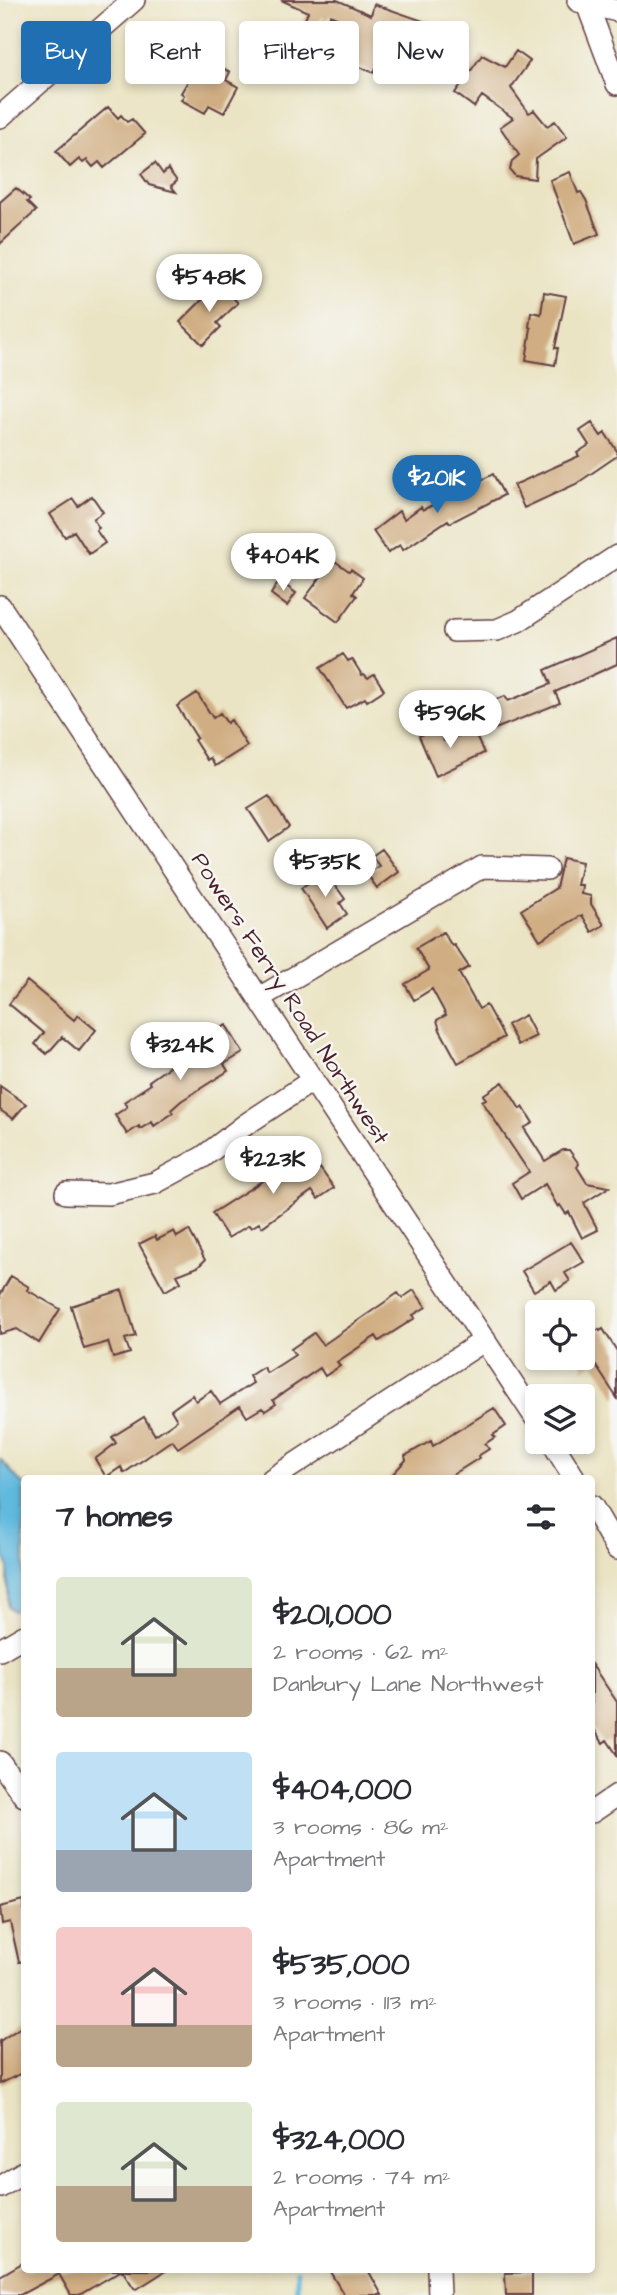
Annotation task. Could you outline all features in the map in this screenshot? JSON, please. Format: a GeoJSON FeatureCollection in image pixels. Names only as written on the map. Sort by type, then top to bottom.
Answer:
{"type":"FeatureCollection","features":[{"type":"Feature","properties":{"kind":"street"},"geometry":{"type":"LineString","coordinates":[[0,117],[134,0]]}},
{"type":"Feature","properties":{"kind":"street"},"geometry":{"type":"LineString","coordinates":[[581,2],[617,12]]}},
{"type":"Feature","properties":{"kind":"street"},"geometry":{"type":"LineString","coordinates":[[581,2],[617,84]]}},
{"type":"Feature","properties":{"kind":"street"},"geometry":{"type":"LineString","coordinates":[[454,631],[497,630],[519,621],[617,556]]}},
{"type":"Feature","properties":{"kind":"street","name":"Powers Ferry Road Northwest"},"geometry":{"type":"LineString","coordinates":[[0,606],[525,1402]]}},
{"type":"Feature","properties":{"kind":"street"},"geometry":{"type":"LineString","coordinates":[[260,998],[482,867],[547,869]]}},
{"type":"Feature","properties":{"kind":"street"},"geometry":{"type":"LineString","coordinates":[[66,1193],[109,1194],[155,1183],[203,1157],[245,1125],[313,1080]]}},
{"type":"Feature","properties":{"kind":"street"},"geometry":{"type":"LineString","coordinates":[[278,1475],[485,1340]]}},
{"type":"Feature","properties":{"kind":"street"},"geometry":{"type":"LineString","coordinates":[[559,1454],[573,1475]]}},
{"type":"Feature","properties":{"kind":"street"},"geometry":{"type":"LineString","coordinates":[[595,1511],[617,1549]]}},
{"type":"Feature","properties":{"kind":"street"},"geometry":{"type":"LineString","coordinates":[[0,1650],[21,1638]]}},
{"type":"Feature","properties":{"kind":"street"},"geometry":{"type":"LineString","coordinates":[[0,1762],[21,1792]]}},
{"type":"Feature","properties":{"kind":"street"},"geometry":{"type":"LineString","coordinates":[[595,1809],[617,1795]]}},
{"type":"Feature","properties":{"kind":"street"},"geometry":{"type":"LineString","coordinates":[[0,2187],[21,2174]]}},
{"type":"Feature","properties":{"kind":"street"},"geometry":{"type":"LineString","coordinates":[[438,2273],[439,2295]]}},
{"type":"Feature","properties":{"kind":"water"},"geometry":{"type":"Polygon","coordinates":[[[0,1459],[21,1483],[21,1607],[13,1611],[8,1606],[8,1567],[0,1538],[0,1459]]]}},
{"type":"Feature","properties":{"kind":"building"},"geometry":{"type":"Polygon","coordinates":[[[281,0],[337,0],[371,15],[374,4],[423,21],[373,21],[373,73],[359,66],[359,21],[344,21],[330,15],[328,20],[322,17],[320,21],[304,21],[308,12],[281,0]]]}},
{"type":"Feature","properties":{"kind":"building"},"geometry":{"type":"Polygon","coordinates":[[[516,51],[530,61],[511,88],[529,113],[534,110],[547,126],[555,121],[567,137],[536,159],[535,179],[515,176],[510,170],[512,161],[519,155],[500,127],[513,118],[482,96],[474,107],[455,93],[461,84],[469,84],[469,73],[482,55],[505,67],[516,51]]]}},
{"type":"Feature","properties":{"kind":"building"},"geometry":{"type":"Polygon","coordinates":[[[225,69],[230,72],[226,80],[238,87],[224,113],[209,105],[205,113],[181,100],[184,95],[181,93],[186,84],[225,84],[225,69]]]}},
{"type":"Feature","properties":{"kind":"building"},"geometry":{"type":"Polygon","coordinates":[[[108,107],[118,118],[121,115],[127,122],[132,119],[145,134],[104,168],[99,162],[93,167],[87,160],[83,163],[79,159],[70,167],[56,151],[108,107]]]}},
{"type":"Feature","properties":{"kind":"building"},"geometry":{"type":"Polygon","coordinates":[[[155,163],[163,174],[168,169],[177,181],[171,186],[176,192],[149,185],[141,174],[155,163]]]}},
{"type":"Feature","properties":{"kind":"building"},"geometry":{"type":"Polygon","coordinates":[[[570,172],[578,193],[581,192],[586,200],[599,234],[574,244],[550,180],[570,172]]]}},
{"type":"Feature","properties":{"kind":"building"},"geometry":{"type":"Polygon","coordinates":[[[16,188],[30,200],[27,202],[36,211],[0,244],[0,202],[16,188]]]}},
{"type":"Feature","properties":{"kind":"building"},"geometry":{"type":"Polygon","coordinates":[[[209,285],[216,292],[222,286],[238,303],[217,323],[221,327],[203,345],[180,322],[203,299],[199,296],[209,285]]]}},
{"type":"Feature","properties":{"kind":"building"},"geometry":{"type":"Polygon","coordinates":[[[544,292],[566,296],[555,348],[558,348],[555,365],[526,360],[531,312],[541,314],[544,292]]]}},
{"type":"Feature","properties":{"kind":"building"},"geometry":{"type":"Polygon","coordinates":[[[592,423],[601,436],[605,433],[617,451],[617,456],[576,484],[524,508],[514,485],[579,456],[577,453],[589,445],[580,431],[592,423]]]}},
{"type":"Feature","properties":{"kind":"building"},"geometry":{"type":"Polygon","coordinates":[[[493,474],[504,495],[450,523],[448,520],[403,550],[400,545],[388,553],[373,531],[399,511],[404,519],[421,507],[423,510],[493,474]]]}},
{"type":"Feature","properties":{"kind":"building"},"geometry":{"type":"Polygon","coordinates":[[[92,496],[103,512],[93,519],[99,528],[96,530],[105,543],[89,554],[74,531],[65,537],[50,514],[73,499],[78,506],[92,496]]]}},
{"type":"Feature","properties":{"kind":"building"},"geometry":{"type":"Polygon","coordinates":[[[332,562],[349,571],[351,569],[363,578],[353,593],[357,596],[338,622],[305,598],[332,562]]]}},
{"type":"Feature","properties":{"kind":"building"},"geometry":{"type":"Polygon","coordinates":[[[279,581],[296,593],[287,606],[271,594],[279,581]]]}},
{"type":"Feature","properties":{"kind":"building"},"geometry":{"type":"Polygon","coordinates":[[[617,638],[617,664],[555,692],[560,703],[495,729],[484,704],[505,696],[508,701],[551,684],[545,670],[617,638]]]}},
{"type":"Feature","properties":{"kind":"building"},"geometry":{"type":"Polygon","coordinates":[[[343,654],[348,661],[352,659],[362,675],[368,678],[374,674],[384,690],[367,701],[365,698],[346,708],[320,668],[343,654]]]}},
{"type":"Feature","properties":{"kind":"building"},"geometry":{"type":"Polygon","coordinates":[[[197,693],[213,718],[220,713],[227,723],[231,720],[247,746],[215,766],[210,758],[207,760],[194,740],[197,738],[177,706],[197,693]]]}},
{"type":"Feature","properties":{"kind":"building"},"geometry":{"type":"Polygon","coordinates":[[[439,728],[444,741],[473,730],[484,753],[436,776],[419,736],[439,728]]]}},
{"type":"Feature","properties":{"kind":"building"},"geometry":{"type":"Polygon","coordinates":[[[269,796],[289,827],[269,841],[248,809],[269,796]]]}},
{"type":"Feature","properties":{"kind":"building"},"geometry":{"type":"Polygon","coordinates":[[[382,849],[399,872],[377,888],[367,874],[379,866],[372,856],[382,849]]]}},
{"type":"Feature","properties":{"kind":"building"},"geometry":{"type":"Polygon","coordinates":[[[563,858],[582,862],[577,885],[582,885],[581,894],[591,896],[591,904],[604,925],[592,932],[582,915],[540,940],[521,910],[556,888],[563,858]]]}},
{"type":"Feature","properties":{"kind":"building"},"geometry":{"type":"Polygon","coordinates":[[[325,871],[345,899],[340,903],[347,914],[327,928],[301,888],[325,871]]]}},
{"type":"Feature","properties":{"kind":"building"},"geometry":{"type":"Polygon","coordinates":[[[443,932],[469,967],[459,973],[479,1009],[486,1005],[504,1037],[458,1063],[440,1030],[437,1020],[446,1015],[432,989],[414,1000],[405,984],[429,970],[416,948],[443,932]]]}},
{"type":"Feature","properties":{"kind":"building"},"geometry":{"type":"Polygon","coordinates":[[[27,981],[74,1020],[78,1015],[96,1030],[79,1051],[62,1037],[47,1054],[35,1044],[44,1033],[9,1004],[27,981]]]}},
{"type":"Feature","properties":{"kind":"building"},"geometry":{"type":"Polygon","coordinates":[[[525,1015],[536,1036],[518,1045],[507,1025],[525,1015]]]}},
{"type":"Feature","properties":{"kind":"building"},"geometry":{"type":"Polygon","coordinates":[[[226,1025],[243,1053],[224,1064],[228,1071],[181,1101],[171,1110],[173,1113],[154,1126],[152,1122],[127,1134],[115,1115],[127,1107],[124,1102],[151,1084],[149,1081],[173,1064],[172,1062],[185,1054],[187,1058],[213,1041],[209,1035],[226,1025]]]}},
{"type":"Feature","properties":{"kind":"building"},"geometry":{"type":"Polygon","coordinates":[[[503,1082],[520,1109],[523,1107],[533,1123],[524,1128],[545,1161],[563,1150],[569,1150],[587,1183],[609,1187],[584,1203],[598,1230],[582,1238],[569,1212],[566,1214],[560,1205],[558,1207],[545,1184],[521,1199],[512,1183],[529,1172],[482,1101],[486,1099],[483,1095],[503,1082]]]}},
{"type":"Feature","properties":{"kind":"building"},"geometry":{"type":"Polygon","coordinates":[[[0,1086],[26,1104],[13,1119],[0,1110],[0,1086]]]}},
{"type":"Feature","properties":{"kind":"building"},"geometry":{"type":"Polygon","coordinates":[[[300,1152],[314,1172],[320,1168],[334,1188],[318,1199],[312,1191],[262,1227],[259,1223],[251,1228],[249,1225],[228,1238],[212,1213],[270,1176],[268,1174],[300,1152]]]}},
{"type":"Feature","properties":{"kind":"building"},"geometry":{"type":"Polygon","coordinates":[[[189,1230],[205,1260],[198,1267],[177,1275],[181,1282],[165,1291],[139,1244],[155,1236],[157,1240],[174,1231],[177,1237],[189,1230]]]}},
{"type":"Feature","properties":{"kind":"building"},"geometry":{"type":"Polygon","coordinates":[[[571,1242],[584,1262],[565,1273],[570,1281],[556,1290],[551,1281],[534,1291],[522,1271],[571,1242]]]}},
{"type":"Feature","properties":{"kind":"building"},"geometry":{"type":"Polygon","coordinates":[[[11,1276],[29,1287],[27,1290],[60,1309],[39,1343],[17,1329],[0,1334],[0,1295],[11,1276]]]}},
{"type":"Feature","properties":{"kind":"building"},"geometry":{"type":"Polygon","coordinates":[[[122,1290],[136,1336],[125,1339],[130,1353],[113,1358],[108,1342],[84,1349],[71,1306],[122,1290]]]}},
{"type":"Feature","properties":{"kind":"building"},"geometry":{"type":"Polygon","coordinates":[[[414,1290],[426,1307],[413,1315],[415,1318],[379,1341],[376,1336],[337,1362],[340,1366],[325,1376],[320,1368],[273,1400],[276,1404],[265,1411],[262,1408],[247,1417],[240,1406],[178,1448],[172,1440],[124,1473],[121,1467],[105,1475],[95,1459],[116,1443],[112,1437],[144,1417],[155,1435],[177,1420],[171,1410],[192,1395],[196,1401],[211,1391],[220,1404],[253,1383],[249,1376],[263,1367],[267,1373],[295,1355],[291,1349],[314,1333],[323,1345],[398,1293],[402,1298],[414,1290]]]}},
{"type":"Feature","properties":{"kind":"building"},"geometry":{"type":"Polygon","coordinates":[[[603,1329],[617,1351],[617,1398],[595,1365],[595,1332],[603,1329]]]}},
{"type":"Feature","properties":{"kind":"building"},"geometry":{"type":"Polygon","coordinates":[[[494,1408],[506,1426],[485,1444],[489,1449],[452,1475],[392,1475],[406,1460],[405,1456],[431,1441],[433,1446],[494,1408]]]}},
{"type":"Feature","properties":{"kind":"building"},"geometry":{"type":"Polygon","coordinates":[[[595,1669],[617,1702],[617,1755],[607,1740],[603,1743],[595,1731],[595,1669]]]}},
{"type":"Feature","properties":{"kind":"building"},"geometry":{"type":"Polygon","coordinates":[[[21,1902],[21,1962],[10,1922],[2,1924],[0,1907],[21,1902]]]}},
{"type":"Feature","properties":{"kind":"building"},"geometry":{"type":"Polygon","coordinates":[[[21,2027],[21,2074],[0,2084],[0,2041],[21,2027]]]}},
{"type":"Feature","properties":{"kind":"building"},"geometry":{"type":"Polygon","coordinates":[[[21,2264],[21,2273],[117,2273],[79,2295],[71,2295],[59,2274],[20,2295],[0,2295],[0,2276],[21,2264]]]}},
{"type":"Feature","properties":{"kind":"building"},"geometry":{"type":"Polygon","coordinates":[[[124,2273],[162,2273],[137,2289],[124,2273]]]}},
{"type":"Feature","properties":{"kind":"building"},"geometry":{"type":"Polygon","coordinates":[[[331,2273],[370,2273],[382,2295],[344,2295],[331,2273]]]}},
{"type":"Feature","properties":{"kind":"building"},"geometry":{"type":"Polygon","coordinates":[[[505,2273],[532,2273],[532,2295],[506,2295],[505,2273]]]}},
{"type":"Feature","properties":{"kind":"waterway"},"geometry":{"type":"LineString","coordinates":[[297,2273],[297,2295]]}}]}
